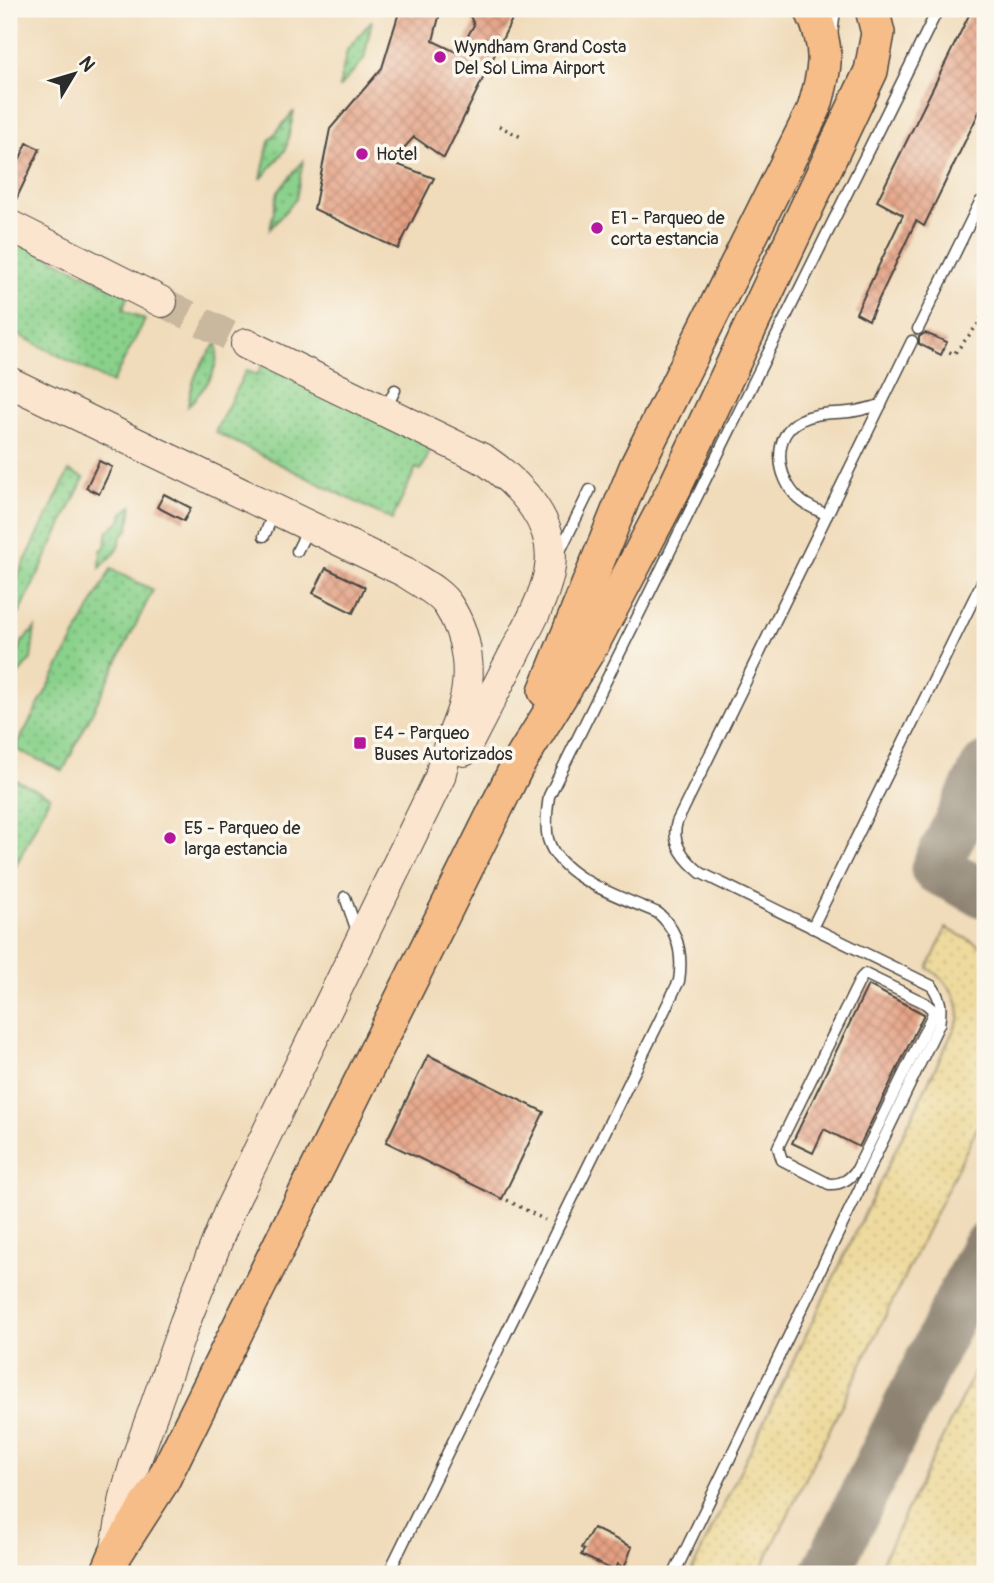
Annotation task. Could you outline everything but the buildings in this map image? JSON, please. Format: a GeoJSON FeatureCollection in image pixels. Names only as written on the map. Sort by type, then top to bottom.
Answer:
{"type":"FeatureCollection","features":[{"type":"Feature","properties":{"kind":"main road"},"geometry":{"type":"LineString","coordinates":[[111,1564],[162,1482],[517,766],[593,643],[676,485],[871,71],[878,33],[872,9]]}},
{"type":"Feature","properties":{"kind":"main road"},"geometry":{"type":"LineString","coordinates":[[517,766],[566,634],[636,467],[814,109],[825,74],[824,45],[819,26],[830,12]]}},
{"type":"Feature","properties":{"kind":"main road"},"geometry":{"type":"LineString","coordinates":[[19,226],[162,302]]}},
{"type":"Feature","properties":{"kind":"main road"},"geometry":{"type":"LineString","coordinates":[[246,344],[390,401],[508,476],[528,497],[541,519],[549,545],[549,573],[536,612],[463,754],[440,777]]}},
{"type":"Feature","properties":{"kind":"main road"},"geometry":{"type":"LineString","coordinates":[[9,382],[270,523],[303,539],[434,591],[448,604],[461,630],[467,655],[465,699],[445,752],[440,777],[220,1234],[185,1322],[124,1497],[111,1564]]}},
{"type":"Feature","properties":{"kind":"lane"},"geometry":{"type":"LineString","coordinates":[[388,1574],[679,981],[678,940],[669,923],[658,913],[572,873],[559,860],[548,840],[546,818],[549,796],[938,9]]}},
{"type":"Feature","properties":{"kind":"lane"},"geometry":{"type":"LineString","coordinates":[[918,329],[983,197]]}},
{"type":"Feature","properties":{"kind":"lane"},"geometry":{"type":"LineString","coordinates":[[674,1574],[894,1106],[933,1010],[925,1003],[865,974],[778,1147],[782,1160],[830,1184],[837,1185],[846,1181],[857,1169],[894,1106],[939,1024],[942,1010],[939,996],[932,986],[701,873],[687,861],[674,836],[677,822],[912,341]]}},
{"type":"Feature","properties":{"kind":"lane"},"geometry":{"type":"LineString","coordinates":[[827,515],[801,501],[793,493],[780,464],[780,444],[784,434],[800,420],[812,415],[849,412],[881,405]]}},
{"type":"Feature","properties":{"kind":"lane"},"geometry":{"type":"LineString","coordinates":[[549,573],[590,490]]}},
{"type":"Feature","properties":{"kind":"lane"},"geometry":{"type":"LineString","coordinates":[[812,928],[985,576]]}},
{"type":"Feature","properties":{"kind":"lane"},"geometry":{"type":"LineString","coordinates":[[345,897],[360,940]]}},
{"type":"Feature","properties":{"kind":"path"},"geometry":{"type":"LineString","coordinates":[[499,126],[523,138]]}},
{"type":"Feature","properties":{"kind":"path"},"geometry":{"type":"LineString","coordinates":[[943,349],[954,354],[979,323],[982,315]]}},
{"type":"Feature","properties":{"kind":"path"},"geometry":{"type":"LineString","coordinates":[[507,1200],[546,1219]]}},
{"type":"Feature","properties":{"kind":"green space"},"geometry":{"type":"Polygon","coordinates":[[[372,20],[364,59],[339,88],[347,50],[372,20]]]}},
{"type":"Feature","properties":{"kind":"green space"},"geometry":{"type":"Polygon","coordinates":[[[294,111],[286,149],[261,179],[269,141],[294,111]]]}},
{"type":"Feature","properties":{"kind":"green space"},"geometry":{"type":"Polygon","coordinates":[[[303,161],[296,199],[270,229],[278,191],[303,161]]]}},
{"type":"Feature","properties":{"kind":"green space"},"geometry":{"type":"Polygon","coordinates":[[[9,237],[128,295],[123,310],[145,320],[112,383],[9,330],[9,237]]]}},
{"type":"Feature","properties":{"kind":"green space"},"geometry":{"type":"Polygon","coordinates":[[[218,342],[214,371],[188,406],[197,371],[218,342]]]}},
{"type":"Feature","properties":{"kind":"green space"},"geometry":{"type":"Polygon","coordinates":[[[263,363],[433,445],[421,470],[416,468],[392,520],[215,432],[246,370],[257,375],[263,363]]]}},
{"type":"Feature","properties":{"kind":"green space"},"geometry":{"type":"Polygon","coordinates":[[[69,471],[84,478],[9,635],[9,594],[69,471]]]}},
{"type":"Feature","properties":{"kind":"green space"},"geometry":{"type":"Polygon","coordinates":[[[132,506],[128,530],[122,535],[117,551],[100,568],[101,550],[105,547],[108,531],[132,506]]]}},
{"type":"Feature","properties":{"kind":"green space"},"geometry":{"type":"Polygon","coordinates":[[[111,569],[153,590],[63,771],[15,749],[111,569]]]}},
{"type":"Feature","properties":{"kind":"green space"},"geometry":{"type":"Polygon","coordinates":[[[35,628],[31,659],[9,685],[13,658],[19,652],[22,642],[35,628]]]}},
{"type":"Feature","properties":{"kind":"green space"},"geometry":{"type":"Polygon","coordinates":[[[9,777],[50,796],[9,880],[9,777]]]}},
{"type":"Feature","properties":{"kind":"sand"},"geometry":{"type":"Polygon","coordinates":[[[946,928],[985,948],[985,1112],[759,1574],[690,1574],[959,1019],[959,1010],[951,989],[928,968],[946,928]]]}},
{"type":"Feature","properties":{"kind":"sand"},"geometry":{"type":"Polygon","coordinates":[[[985,1351],[985,1574],[876,1574],[985,1351]]]}},
{"type":"Feature","properties":{"kind":"taxiway"},"geometry":{"type":"LineString","coordinates":[[985,767],[935,869],[985,894]]}},
{"type":"Feature","properties":{"kind":"taxiway"},"geometry":{"type":"LineString","coordinates":[[825,1574],[985,1247]]}},
{"type":"Feature","properties":{"kind":"tunnel"},"geometry":{"type":"LineString","coordinates":[[162,302],[246,344]]}},
{"type":"Feature","properties":{"kind":"place","name":"Wyndham Grand Costa Del Sol Lima Airport"},"geometry":{"type":"Point","coordinates":[440,57]}},
{"type":"Feature","properties":{"kind":"place","name":"Hotel"},"geometry":{"type":"Point","coordinates":[362,154]}},
{"type":"Feature","properties":{"kind":"place","name":"E1 - Parqueo de corta estancia"},"geometry":{"type":"Point","coordinates":[597,228]}},
{"type":"Feature","properties":{"kind":"place","name":"E4 - Parqueo Buses Autorizados"},"geometry":{"type":"Point","coordinates":[360,743]}},
{"type":"Feature","properties":{"kind":"place","name":"E5 - Parqueo de larga estancia"},"geometry":{"type":"Point","coordinates":[170,838]}}]}
